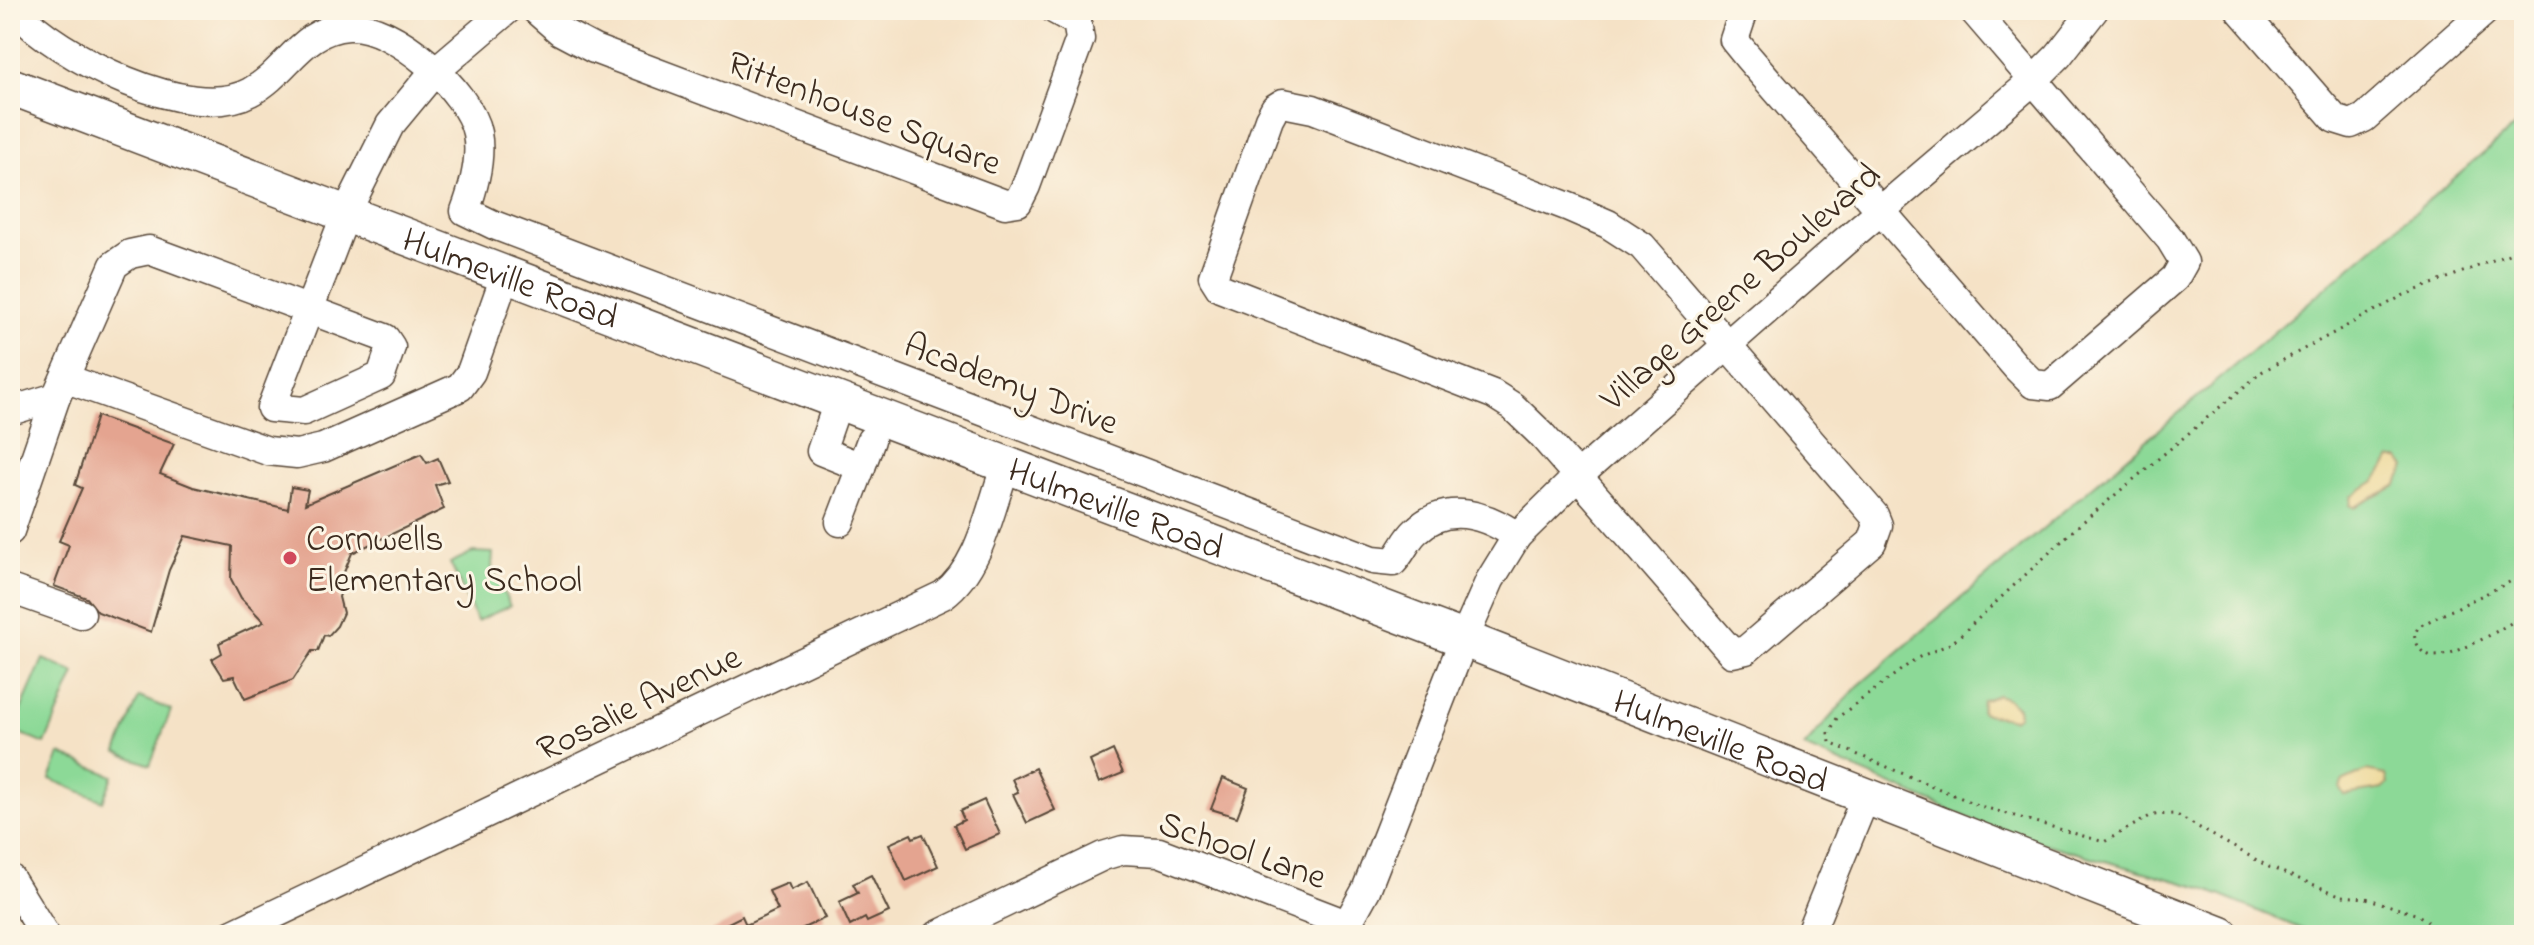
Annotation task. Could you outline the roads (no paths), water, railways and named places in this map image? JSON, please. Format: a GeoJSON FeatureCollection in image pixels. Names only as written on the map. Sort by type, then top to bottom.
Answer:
{"type":"FeatureCollection","features":[{"type":"Feature","properties":{"kind":"main road","name":"Hulmeville Road"},"geometry":{"type":"LineString","coordinates":[[13,93],[347,211],[505,276],[1464,639],[2221,935]]}},
{"type":"Feature","properties":{"kind":"street"},"geometry":{"type":"LineString","coordinates":[[15,10],[43,36],[83,61],[176,97],[209,103],[236,99],[253,91],[306,40],[350,26],[369,28],[391,36],[433,73]]}},
{"type":"Feature","properties":{"kind":"street"},"geometry":{"type":"LineString","coordinates":[[10,531],[62,388],[114,265],[130,254],[149,250],[308,308],[347,211],[390,125],[433,73],[507,10]]}},
{"type":"Feature","properties":{"kind":"street","name":"Rittenhouse Square"},"geometry":{"type":"LineString","coordinates":[[536,10],[560,31],[594,49],[1005,204],[1018,202],[1026,186],[1080,39],[1077,22],[1055,10]]}},
{"type":"Feature","properties":{"kind":"street"},"geometry":{"type":"LineString","coordinates":[[1744,10],[1734,40],[2033,384],[2041,387],[2060,380],[2175,278],[2184,262],[2170,239],[1973,10]]}},
{"type":"Feature","properties":{"kind":"street","name":"Village Greene Boulevard"},"geometry":{"type":"LineString","coordinates":[[1345,930],[1464,639],[1490,580],[1517,536],[1577,477],[2034,80],[2067,47],[2094,10]]}},
{"type":"Feature","properties":{"kind":"street"},"geometry":{"type":"LineString","coordinates":[[2240,10],[2335,119],[2351,124],[2364,118],[2486,10]]}},
{"type":"Feature","properties":{"kind":"street","name":"Academy Drive"},"geometry":{"type":"LineString","coordinates":[[433,73],[462,102],[477,132],[477,165],[465,211],[1373,560],[1393,562],[1417,530],[1445,515],[1483,516],[1517,536]]}},
{"type":"Feature","properties":{"kind":"street"},"geometry":{"type":"LineString","coordinates":[[1292,103],[1608,224],[1642,246],[1728,345],[1874,515],[1877,534],[1872,542],[1746,650],[1732,653],[1527,419],[1493,394],[1236,296],[1215,283],[1221,249],[1275,108],[1292,103]]}},
{"type":"Feature","properties":{"kind":"street"},"geometry":{"type":"LineString","coordinates":[[10,411],[62,388],[268,451],[297,454],[323,448],[460,387],[471,372],[505,276]]}},
{"type":"Feature","properties":{"kind":"street"},"geometry":{"type":"LineString","coordinates":[[838,402],[821,451],[861,467]]}},
{"type":"Feature","properties":{"kind":"street"},"geometry":{"type":"LineString","coordinates":[[840,522],[871,440]]}},
{"type":"Feature","properties":{"kind":"street","name":"Rosalie Avenue"},"geometry":{"type":"LineString","coordinates":[[231,935],[943,595],[963,578],[1006,465]]}},
{"type":"Feature","properties":{"kind":"street"},"geometry":{"type":"LineString","coordinates":[[10,589],[81,614]]}},
{"type":"Feature","properties":{"kind":"street"},"geometry":{"type":"LineString","coordinates":[[1809,935],[1865,798]]}},
{"type":"Feature","properties":{"kind":"street","name":"School Lane"},"geometry":{"type":"LineString","coordinates":[[938,935],[1103,856],[1123,850],[1159,852],[1345,930]]}},
{"type":"Feature","properties":{"kind":"street"},"geometry":{"type":"LineString","coordinates":[[10,878],[45,935]]}},
{"type":"Feature","properties":{"kind":"place","name":"Cornwells Elementary School"},"geometry":{"type":"Point","coordinates":[290,558]}}]}
